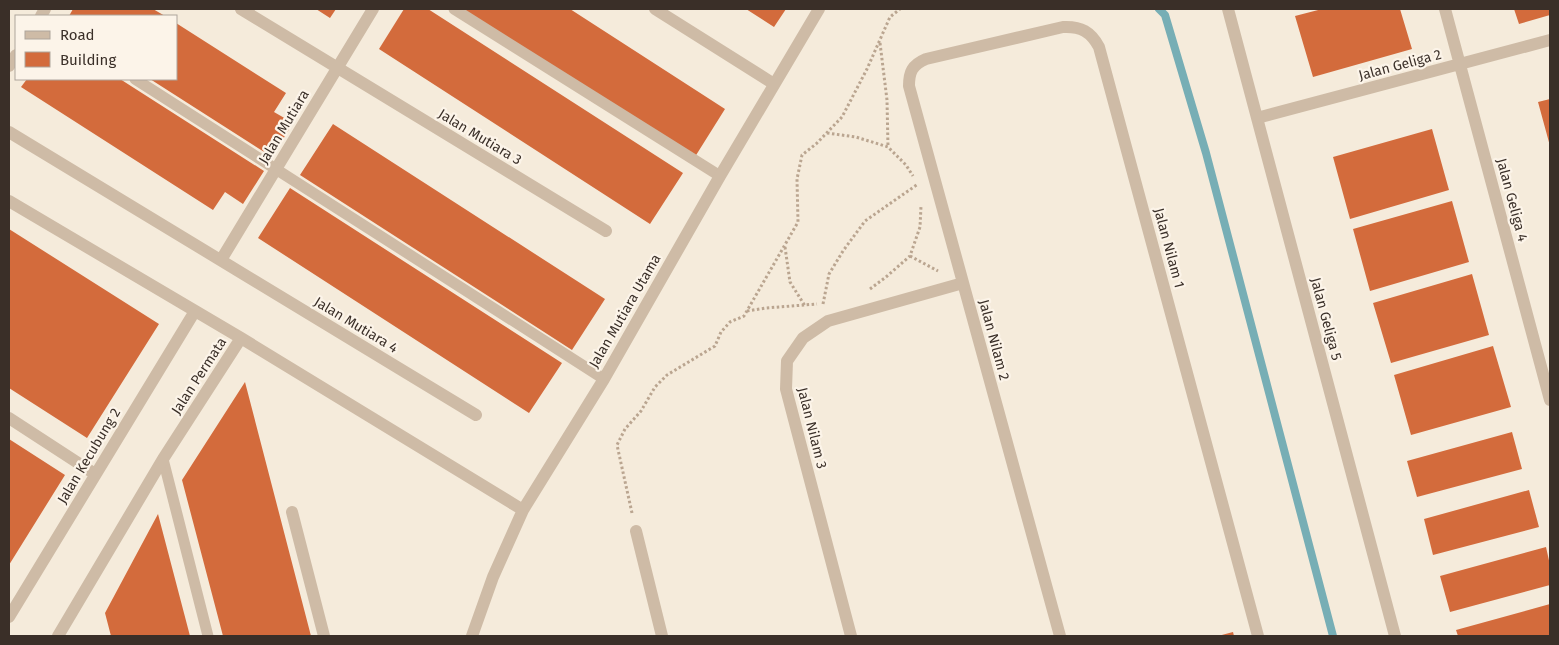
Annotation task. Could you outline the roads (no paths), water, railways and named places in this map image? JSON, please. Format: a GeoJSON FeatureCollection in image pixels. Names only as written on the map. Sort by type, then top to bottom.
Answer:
{"type":"FeatureCollection","features":[{"type":"Feature","properties":{"kind":"street","name":"Jalan Mutiara 3"},"geometry":{"type":"LineString","coordinates":[[240,9],[606,231]]}},
{"type":"Feature","properties":{"kind":"street","name":"Jalan Mutiara"},"geometry":{"type":"LineString","coordinates":[[221,260],[373,9]]}},
{"type":"Feature","properties":{"kind":"street"},"geometry":{"type":"LineString","coordinates":[[655,9],[774,84]]}},
{"type":"Feature","properties":{"kind":"street","name":"Jalan Mutiara Utama"},"geometry":{"type":"LineString","coordinates":[[472,636],[493,577],[523,510],[604,379],[720,176],[819,9]]}},
{"type":"Feature","properties":{"kind":"street","name":"Jalan Geliga 5"},"geometry":{"type":"LineString","coordinates":[[1228,9],[1395,636]]}},
{"type":"Feature","properties":{"kind":"street","name":"Jalan Geliga 4"},"geometry":{"type":"LineString","coordinates":[[1445,9],[1550,400]]}},
{"type":"Feature","properties":{"kind":"street","name":"Jalan Nilam 1"},"geometry":{"type":"LineString","coordinates":[[926,59],[1063,27],[1074,26],[1085,30],[1093,37],[1099,48],[1258,636]]}},
{"type":"Feature","properties":{"kind":"street","name":"Jalan Geliga 2"},"geometry":{"type":"LineString","coordinates":[[1257,118],[1550,40]]}},
{"type":"Feature","properties":{"kind":"street","name":"Jalan Nilam 2"},"geometry":{"type":"LineString","coordinates":[[926,59],[912,69],[909,77],[910,86],[1060,636]]}},
{"type":"Feature","properties":{"kind":"street","name":"Jalan Mutiara 4"},"geometry":{"type":"LineString","coordinates":[[9,132],[476,415]]}},
{"type":"Feature","properties":{"kind":"street"},"geometry":{"type":"LineString","coordinates":[[9,201],[241,338]]}},
{"type":"Feature","properties":{"kind":"street","name":"Jalan Nilam 3"},"geometry":{"type":"LineString","coordinates":[[851,636],[786,389],[787,361],[803,338],[828,321],[963,283]]}},
{"type":"Feature","properties":{"kind":"street","name":"Jalan Kecubung 2"},"geometry":{"type":"LineString","coordinates":[[9,617],[195,311]]}},
{"type":"Feature","properties":{"kind":"street","name":"Jalan Permata"},"geometry":{"type":"LineString","coordinates":[[58,636],[163,459],[241,338],[523,510]]}},
{"type":"Feature","properties":{"kind":"street"},"geometry":{"type":"LineString","coordinates":[[9,418],[95,474]]}},
{"type":"Feature","properties":{"kind":"street"},"geometry":{"type":"LineString","coordinates":[[292,512],[324,636]]}},
{"type":"Feature","properties":{"kind":"street"},"geometry":{"type":"LineString","coordinates":[[636,531],[662,636]]}},
{"type":"Feature","properties":{"kind":"lane"},"geometry":{"type":"LineString","coordinates":[[454,9],[720,176]]}},
{"type":"Feature","properties":{"kind":"lane"},"geometry":{"type":"LineString","coordinates":[[137,80],[604,379]]}},
{"type":"Feature","properties":{"kind":"lane"},"geometry":{"type":"LineString","coordinates":[[163,459],[208,636]]}},
{"type":"Feature","properties":{"kind":"waterway"},"geometry":{"type":"LineString","coordinates":[[1159,9],[1165,15],[1206,153],[1333,636]]}}]}
